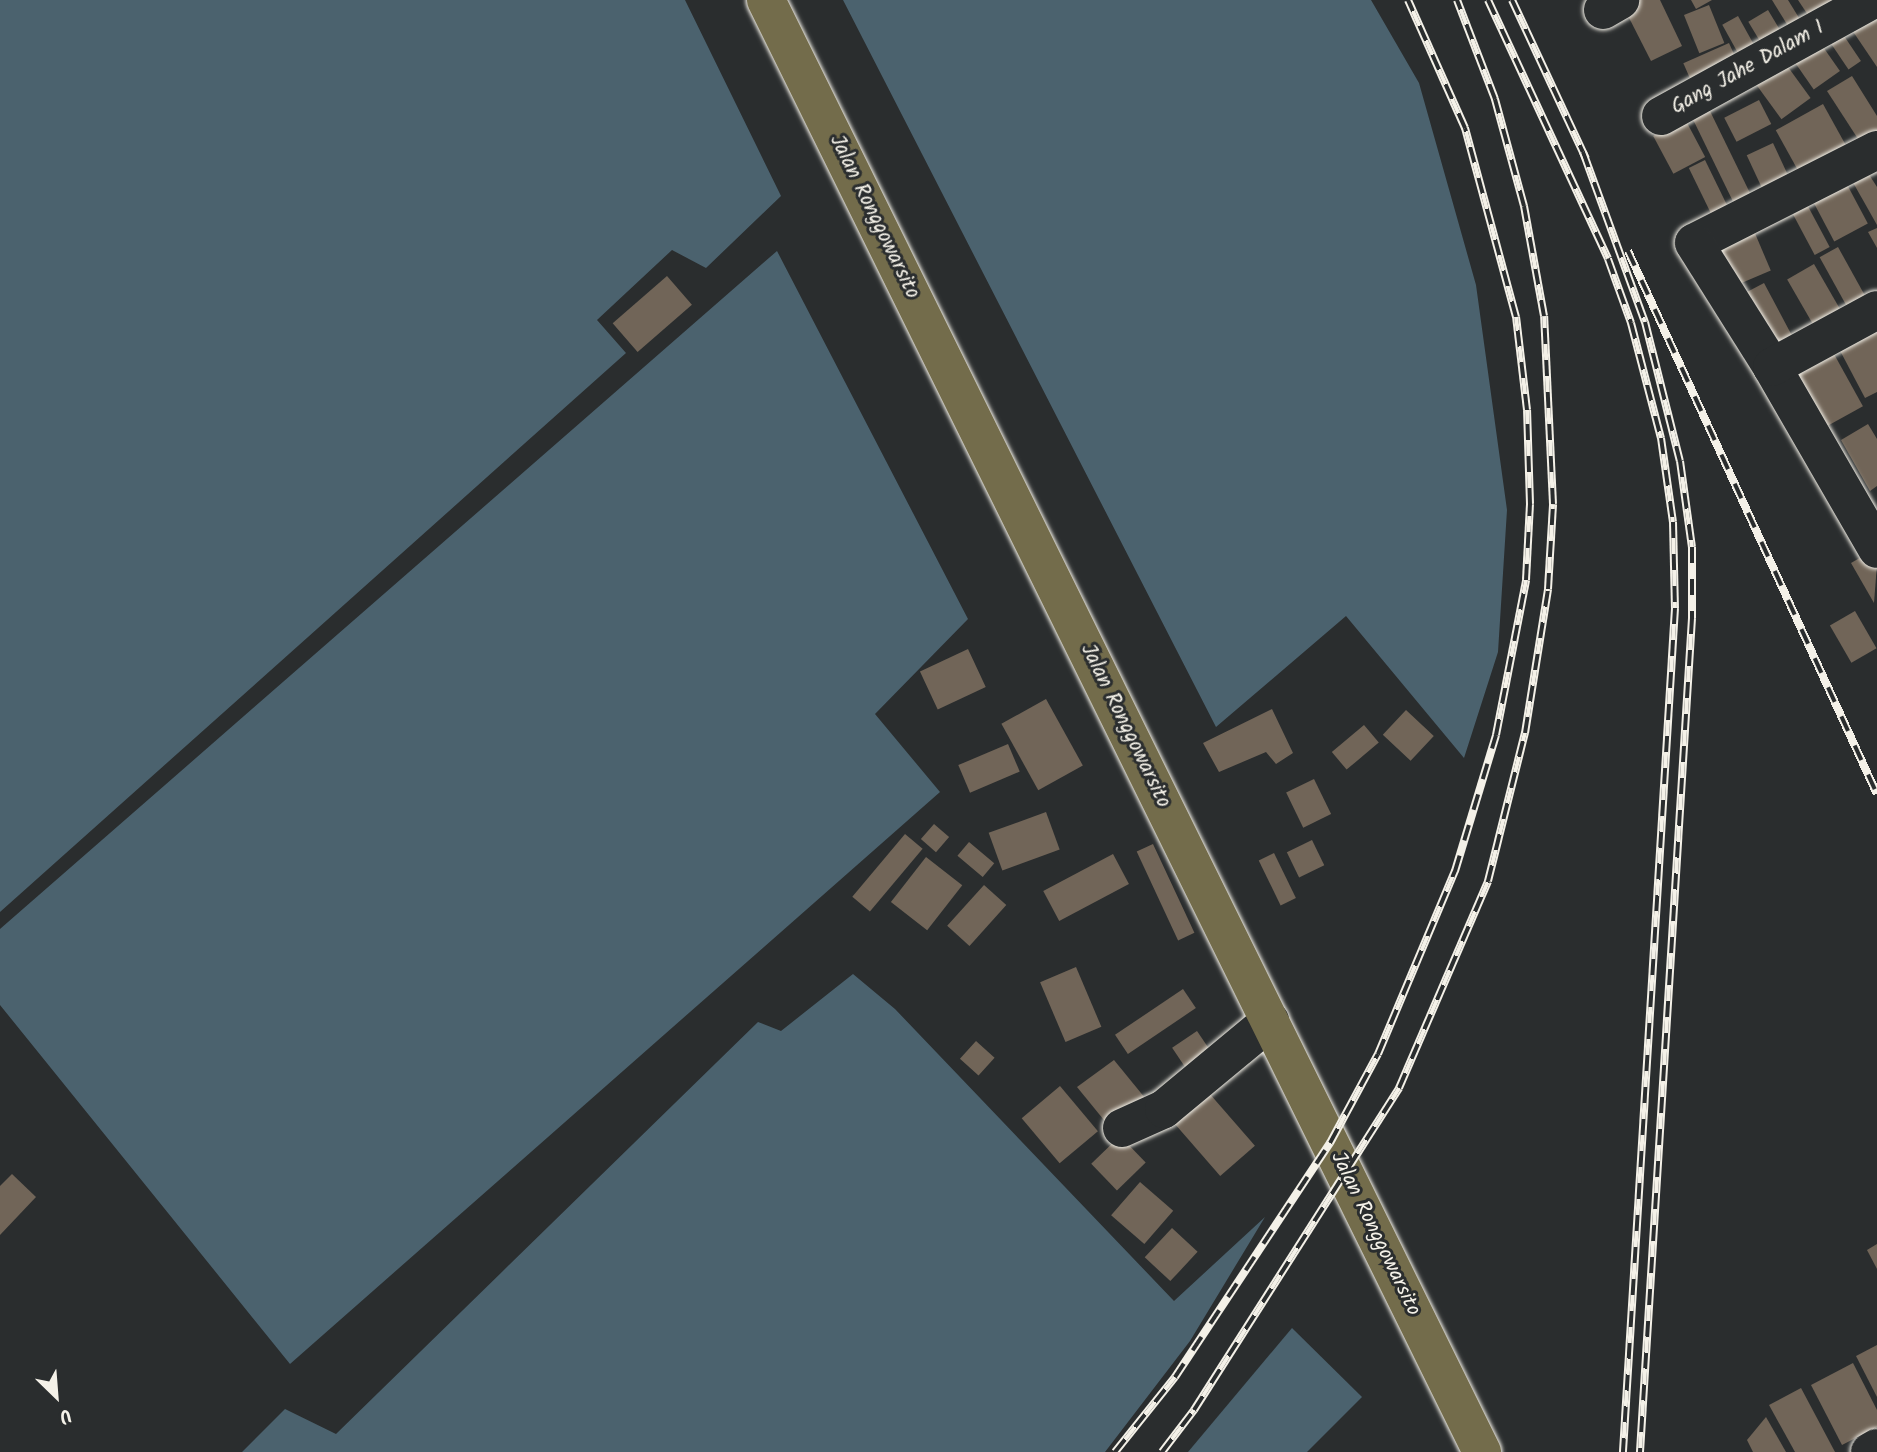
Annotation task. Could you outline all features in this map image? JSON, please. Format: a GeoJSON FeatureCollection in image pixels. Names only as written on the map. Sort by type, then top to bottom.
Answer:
{"type":"FeatureCollection","features":[{"type":"Feature","properties":{"kind":"main road","name":"Jalan Ronggowarsito"},"geometry":{"type":"LineString","coordinates":[[766,0],[1482,1452]]}},
{"type":"Feature","properties":{"kind":"street","name":"Gang Jahe Dalam I"},"geometry":{"type":"LineString","coordinates":[[1661,116],[1872,0]]}},
{"type":"Feature","properties":{"kind":"street"},"geometry":{"type":"LineString","coordinates":[[1877,150],[1695,243],[1772,367],[1864,495],[1877,549]]}},
{"type":"Feature","properties":{"kind":"street"},"geometry":{"type":"LineString","coordinates":[[1772,367],[1877,310]]}},
{"type":"Feature","properties":{"kind":"street"},"geometry":{"type":"LineString","coordinates":[[1122,1128],[1164,1109],[1270,1021]]}},
{"type":"Feature","properties":{"kind":"street"},"geometry":{"type":"LineString","coordinates":[[1870,1452],[1877,1448]]}},
{"type":"Feature","properties":{"kind":"water"},"geometry":{"type":"Polygon","coordinates":[[[0,0],[685,0],[781,196],[706,268],[672,250],[597,320],[626,353],[0,912],[0,0]]]}},
{"type":"Feature","properties":{"kind":"water"},"geometry":{"type":"Polygon","coordinates":[[[843,0],[1371,0],[1419,83],[1476,285],[1507,510],[1498,652],[1464,758],[1346,616],[1216,727],[843,0]]]}},
{"type":"Feature","properties":{"kind":"water"},"geometry":{"type":"Polygon","coordinates":[[[777,251],[968,619],[875,714],[940,792],[290,1364],[0,1005],[0,929],[777,251]]]}},
{"type":"Feature","properties":{"kind":"water"},"geometry":{"type":"Polygon","coordinates":[[[853,974],[895,1009],[1174,1301],[1265,1217],[1190,1341],[1105,1452],[242,1452],[285,1409],[336,1434],[758,1022],[781,1031],[853,974]]]}},
{"type":"Feature","properties":{"kind":"water"},"geometry":{"type":"Polygon","coordinates":[[[1292,1328],[1362,1397],[1307,1452],[1188,1452],[1292,1328]]]}},
{"type":"Feature","properties":{"kind":"building"},"geometry":{"type":"Polygon","coordinates":[[[1630,0],[1660,0],[1682,46],[1651,61],[1622,4],[1630,0]]]}},
{"type":"Feature","properties":{"kind":"building"},"geometry":{"type":"Polygon","coordinates":[[[1691,0],[1712,0],[1696,9],[1691,0]]]}},
{"type":"Feature","properties":{"kind":"building"},"geometry":{"type":"Polygon","coordinates":[[[1772,0],[1788,0],[1804,26],[1793,34],[1772,0]]]}},
{"type":"Feature","properties":{"kind":"building"},"geometry":{"type":"Polygon","coordinates":[[[1798,0],[1852,0],[1814,24],[1798,0]]]}},
{"type":"Feature","properties":{"kind":"building"},"geometry":{"type":"Polygon","coordinates":[[[1709,5],[1724,43],[1699,53],[1684,15],[1709,5]]]}},
{"type":"Feature","properties":{"kind":"building"},"geometry":{"type":"Polygon","coordinates":[[[1768,10],[1787,42],[1767,54],[1748,22],[1768,10]]]}},
{"type":"Feature","properties":{"kind":"building"},"geometry":{"type":"Polygon","coordinates":[[[1877,15],[1877,67],[1852,30],[1877,15]]]}},
{"type":"Feature","properties":{"kind":"building"},"geometry":{"type":"Polygon","coordinates":[[[1738,16],[1762,59],[1746,68],[1722,25],[1738,16]]]}},
{"type":"Feature","properties":{"kind":"building"},"geometry":{"type":"Polygon","coordinates":[[[1838,27],[1861,61],[1848,69],[1826,35],[1838,27]]]}},
{"type":"Feature","properties":{"kind":"building"},"geometry":{"type":"Polygon","coordinates":[[[1729,43],[1740,68],[1694,88],[1683,63],[1729,43]]]}},
{"type":"Feature","properties":{"kind":"building"},"geometry":{"type":"Polygon","coordinates":[[[1821,44],[1840,71],[1814,89],[1795,62],[1821,44]]]}},
{"type":"Feature","properties":{"kind":"building"},"geometry":{"type":"Polygon","coordinates":[[[1780,56],[1811,98],[1781,119],[1751,77],[1780,56]]]}},
{"type":"Feature","properties":{"kind":"building"},"geometry":{"type":"Polygon","coordinates":[[[1852,76],[1877,116],[1877,131],[1860,142],[1827,91],[1852,76]]]}},
{"type":"Feature","properties":{"kind":"building"},"geometry":{"type":"Polygon","coordinates":[[[1759,100],[1771,124],[1737,142],[1724,118],[1759,100]]]}},
{"type":"Feature","properties":{"kind":"building"},"geometry":{"type":"Polygon","coordinates":[[[1823,104],[1847,148],[1800,174],[1776,130],[1823,104]]]}},
{"type":"Feature","properties":{"kind":"building"},"geometry":{"type":"Polygon","coordinates":[[[1709,109],[1755,204],[1738,213],[1692,117],[1709,109]]]}},
{"type":"Feature","properties":{"kind":"building"},"geometry":{"type":"Polygon","coordinates":[[[1685,119],[1705,157],[1673,174],[1653,136],[1685,119]]]}},
{"type":"Feature","properties":{"kind":"building"},"geometry":{"type":"Polygon","coordinates":[[[1773,143],[1790,180],[1764,192],[1747,155],[1773,143]]]}},
{"type":"Feature","properties":{"kind":"building"},"geometry":{"type":"Polygon","coordinates":[[[1705,160],[1733,218],[1717,225],[1689,168],[1705,160]]]}},
{"type":"Feature","properties":{"kind":"building"},"geometry":{"type":"Polygon","coordinates":[[[1861,162],[1877,187],[1877,225],[1846,170],[1861,162]]]}},
{"type":"Feature","properties":{"kind":"building"},"geometry":{"type":"Polygon","coordinates":[[[1842,175],[1868,224],[1834,241],[1808,193],[1842,175]]]}},
{"type":"Feature","properties":{"kind":"building"},"geometry":{"type":"Polygon","coordinates":[[[1802,195],[1830,247],[1815,255],[1787,203],[1802,195]]]}},
{"type":"Feature","properties":{"kind":"building"},"geometry":{"type":"Polygon","coordinates":[[[1877,228],[1877,248],[1868,232],[1877,228]]]}},
{"type":"Feature","properties":{"kind":"building"},"geometry":{"type":"Polygon","coordinates":[[[1754,231],[1771,271],[1730,288],[1713,248],[1754,231]]]}},
{"type":"Feature","properties":{"kind":"building"},"geometry":{"type":"Polygon","coordinates":[[[1838,247],[1871,306],[1853,317],[1820,257],[1838,247]]]}},
{"type":"Feature","properties":{"kind":"building"},"geometry":{"type":"Polygon","coordinates":[[[1814,264],[1843,314],[1816,330],[1787,280],[1814,264]]]}},
{"type":"Feature","properties":{"kind":"building"},"geometry":{"type":"Polygon","coordinates":[[[667,276],[692,305],[638,352],[613,323],[667,276]]]}},
{"type":"Feature","properties":{"kind":"building"},"geometry":{"type":"Polygon","coordinates":[[[1764,283],[1795,342],[1770,356],[1738,297],[1764,283]]]}},
{"type":"Feature","properties":{"kind":"building"},"geometry":{"type":"Polygon","coordinates":[[[1872,323],[1877,332],[1877,392],[1865,398],[1836,343],[1872,323]]]}},
{"type":"Feature","properties":{"kind":"building"},"geometry":{"type":"Polygon","coordinates":[[[1829,345],[1863,406],[1823,429],[1789,367],[1829,345]]]}},
{"type":"Feature","properties":{"kind":"building"},"geometry":{"type":"Polygon","coordinates":[[[1868,424],[1877,439],[1877,486],[1870,491],[1841,440],[1868,424]]]}},
{"type":"Feature","properties":{"kind":"building"},"geometry":{"type":"Polygon","coordinates":[[[1870,552],[1877,564],[1874,603],[1851,563],[1870,552]]]}},
{"type":"Feature","properties":{"kind":"building"},"geometry":{"type":"Polygon","coordinates":[[[1855,611],[1876,648],[1851,663],[1830,626],[1855,611]]]}},
{"type":"Feature","properties":{"kind":"building"},"geometry":{"type":"Polygon","coordinates":[[[968,649],[986,687],[938,709],[920,671],[968,649]]]}},
{"type":"Feature","properties":{"kind":"building"},"geometry":{"type":"Polygon","coordinates":[[[1046,699],[1083,765],[1038,790],[1001,724],[1046,699]]]}},
{"type":"Feature","properties":{"kind":"building"},"geometry":{"type":"Polygon","coordinates":[[[1272,709],[1293,753],[1276,764],[1266,752],[1219,772],[1203,743],[1272,709]]]}},
{"type":"Feature","properties":{"kind":"building"},"geometry":{"type":"Polygon","coordinates":[[[1406,710],[1434,736],[1411,761],[1383,735],[1406,710]]]}},
{"type":"Feature","properties":{"kind":"building"},"geometry":{"type":"Polygon","coordinates":[[[1364,725],[1379,743],[1347,770],[1332,752],[1364,725]]]}},
{"type":"Feature","properties":{"kind":"building"},"geometry":{"type":"Polygon","coordinates":[[[1008,744],[1020,772],[970,793],[958,765],[1008,744]]]}},
{"type":"Feature","properties":{"kind":"building"},"geometry":{"type":"Polygon","coordinates":[[[1314,779],[1331,814],[1303,828],[1286,793],[1314,779]]]}},
{"type":"Feature","properties":{"kind":"building"},"geometry":{"type":"Polygon","coordinates":[[[1046,812],[1060,850],[1002,870],[989,833],[1046,812]]]}},
{"type":"Feature","properties":{"kind":"building"},"geometry":{"type":"Polygon","coordinates":[[[934,824],[949,837],[936,852],[921,839],[934,824]]]}},
{"type":"Feature","properties":{"kind":"building"},"geometry":{"type":"Polygon","coordinates":[[[905,834],[923,849],[870,912],[852,897],[905,834]]]}},
{"type":"Feature","properties":{"kind":"building"},"geometry":{"type":"Polygon","coordinates":[[[1312,840],[1324,865],[1299,877],[1287,852],[1312,840]]]}},
{"type":"Feature","properties":{"kind":"building"},"geometry":{"type":"Polygon","coordinates":[[[969,842],[994,863],[983,877],[957,856],[969,842]]]}},
{"type":"Feature","properties":{"kind":"building"},"geometry":{"type":"Polygon","coordinates":[[[1153,844],[1194,933],[1178,940],[1137,852],[1153,844]]]}},
{"type":"Feature","properties":{"kind":"building"},"geometry":{"type":"Polygon","coordinates":[[[1274,853],[1296,898],[1281,905],[1259,860],[1274,853]]]}},
{"type":"Feature","properties":{"kind":"building"},"geometry":{"type":"Polygon","coordinates":[[[1113,854],[1129,884],[1059,921],[1043,891],[1113,854]]]}},
{"type":"Feature","properties":{"kind":"building"},"geometry":{"type":"Polygon","coordinates":[[[926,857],[962,885],[927,930],[891,902],[926,857]]]}},
{"type":"Feature","properties":{"kind":"building"},"geometry":{"type":"Polygon","coordinates":[[[984,885],[1006,905],[969,946],[947,926],[984,885]]]}},
{"type":"Feature","properties":{"kind":"building"},"geometry":{"type":"Polygon","coordinates":[[[1076,967],[1101,1027],[1065,1042],[1040,982],[1076,967]]]}},
{"type":"Feature","properties":{"kind":"building"},"geometry":{"type":"Polygon","coordinates":[[[1183,989],[1196,1008],[1128,1054],[1115,1035],[1183,989]]]}},
{"type":"Feature","properties":{"kind":"building"},"geometry":{"type":"Polygon","coordinates":[[[1197,1031],[1214,1056],[1189,1073],[1172,1048],[1197,1031]]]}},
{"type":"Feature","properties":{"kind":"building"},"geometry":{"type":"Polygon","coordinates":[[[976,1041],[995,1058],[979,1076],[960,1059],[976,1041]]]}},
{"type":"Feature","properties":{"kind":"building"},"geometry":{"type":"Polygon","coordinates":[[[1114,1060],[1154,1109],[1108,1125],[1077,1087],[1114,1060]]]}},
{"type":"Feature","properties":{"kind":"building"},"geometry":{"type":"Polygon","coordinates":[[[1060,1086],[1098,1131],[1060,1163],[1022,1118],[1060,1086]]]}},
{"type":"Feature","properties":{"kind":"building"},"geometry":{"type":"Polygon","coordinates":[[[1209,1093],[1255,1146],[1220,1176],[1174,1123],[1209,1093]]]}},
{"type":"Feature","properties":{"kind":"building"},"geometry":{"type":"Polygon","coordinates":[[[1120,1136],[1146,1163],[1117,1190],[1091,1164],[1120,1136]]]}},
{"type":"Feature","properties":{"kind":"building"},"geometry":{"type":"Polygon","coordinates":[[[12,1174],[36,1197],[0,1235],[0,1186],[12,1174]]]}},
{"type":"Feature","properties":{"kind":"building"},"geometry":{"type":"Polygon","coordinates":[[[1140,1182],[1173,1211],[1144,1244],[1111,1215],[1140,1182]]]}},
{"type":"Feature","properties":{"kind":"building"},"geometry":{"type":"Polygon","coordinates":[[[1172,1228],[1198,1252],[1170,1281],[1145,1257],[1172,1228]]]}},
{"type":"Feature","properties":{"kind":"building"},"geometry":{"type":"Polygon","coordinates":[[[1877,1244],[1877,1269],[1867,1250],[1877,1244]]]}},
{"type":"Feature","properties":{"kind":"building"},"geometry":{"type":"Polygon","coordinates":[[[1877,1345],[1877,1397],[1856,1356],[1877,1345]]]}},
{"type":"Feature","properties":{"kind":"building"},"geometry":{"type":"Polygon","coordinates":[[[1853,1363],[1877,1410],[1877,1427],[1842,1445],[1811,1385],[1853,1363]]]}},
{"type":"Feature","properties":{"kind":"building"},"geometry":{"type":"Polygon","coordinates":[[[1801,1388],[1835,1452],[1795,1452],[1769,1405],[1801,1388]]]}},
{"type":"Feature","properties":{"kind":"building"},"geometry":{"type":"Polygon","coordinates":[[[1766,1417],[1786,1452],[1753,1452],[1747,1440],[1766,1417]]]}},
{"type":"Feature","properties":{"kind":"railway"},"geometry":{"type":"LineString","coordinates":[[1115,1452],[1175,1377],[1330,1143],[1378,1054],[1455,871],[1496,735],[1526,580],[1530,504],[1527,410],[1516,317],[1465,128],[1408,0]]}},
{"type":"Feature","properties":{"kind":"railway"},"geometry":{"type":"LineString","coordinates":[[1162,1452],[1194,1410],[1399,1088],[1488,881],[1525,733],[1548,589],[1553,504],[1544,316],[1524,206],[1495,99],[1457,0]]}},
{"type":"Feature","properties":{"kind":"railway"},"geometry":{"type":"LineString","coordinates":[[1488,0],[1608,259],[1631,323],[1661,438],[1673,522],[1675,608],[1623,1452]]}},
{"type":"Feature","properties":{"kind":"railway"},"geometry":{"type":"LineString","coordinates":[[1512,0],[1586,159]]}},
{"type":"Feature","properties":{"kind":"railway"},"geometry":{"type":"LineString","coordinates":[[1583,152],[1645,322],[1680,461],[1692,547],[1692,618],[1640,1452]]}},
{"type":"Feature","properties":{"kind":"railway"},"geometry":{"type":"LineString","coordinates":[[1628,251],[1877,794]]}}]}
